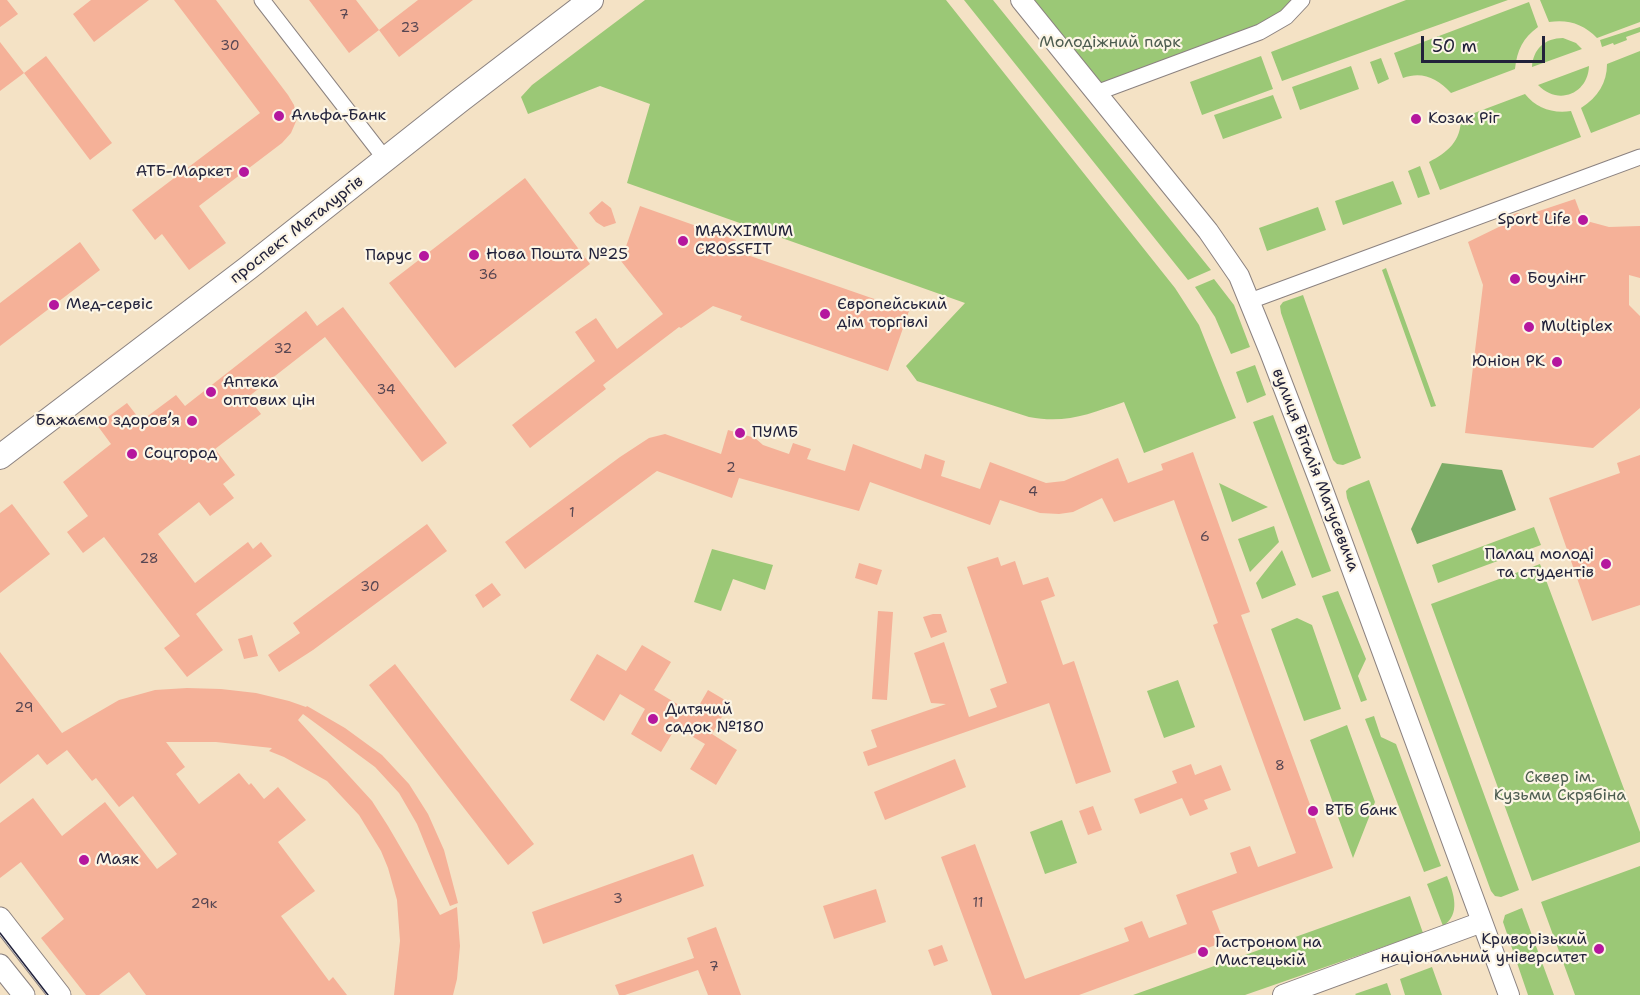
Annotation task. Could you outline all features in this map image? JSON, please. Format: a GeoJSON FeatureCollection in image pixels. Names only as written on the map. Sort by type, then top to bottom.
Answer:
{"type":"FeatureCollection","features":[{"type":"Feature","properties":{"kind":"main road","name":"проспект Металургів"},"geometry":{"type":"LineString","coordinates":[[0,457],[248,268],[591,0]]}},
{"type":"Feature","properties":{"kind":"main road"},"geometry":{"type":"LineString","coordinates":[[0,918],[60,995]]}},
{"type":"Feature","properties":{"kind":"main road"},"geometry":{"type":"LineString","coordinates":[[0,964],[24,995]]}},
{"type":"Feature","properties":{"kind":"street"},"geometry":{"type":"LineString","coordinates":[[262,0],[386,160]]}},
{"type":"Feature","properties":{"kind":"street","name":"вулиця Віталія Матусевича"},"geometry":{"type":"LineString","coordinates":[[1021,0],[1220,246],[1239,276],[1509,995]]}},
{"type":"Feature","properties":{"kind":"street"},"geometry":{"type":"LineString","coordinates":[[1096,93],[1260,32],[1286,17],[1302,0]]}},
{"type":"Feature","properties":{"kind":"street"},"geometry":{"type":"LineString","coordinates":[[1250,301],[1640,158]]}},
{"type":"Feature","properties":{"kind":"street"},"geometry":{"type":"LineString","coordinates":[[1283,995],[1482,922]]}},
{"type":"Feature","properties":{"kind":"green space"},"geometry":{"type":"Polygon","coordinates":[[[645,0],[946,0],[1175,288],[1199,325],[1236,418],[1144,453],[1124,402],[1077,417],[1042,419],[1029,417],[917,381],[906,366],[965,303],[627,183],[650,104],[600,86],[528,114],[521,97],[532,85],[645,0]]]}},
{"type":"Feature","properties":{"kind":"green space"},"geometry":{"type":"Polygon","coordinates":[[[964,0],[993,0],[1211,270],[1188,280],[964,0]]]}},
{"type":"Feature","properties":{"kind":"green space","name":"Молодіжний парк"},"geometry":{"type":"Polygon","coordinates":[[[1021,0],[1302,0],[1286,17],[1096,93],[1021,0]]]}},
{"type":"Feature","properties":{"kind":"green space"},"geometry":{"type":"Polygon","coordinates":[[[1406,0],[1508,0],[1282,81],[1271,52],[1406,0]]]}},
{"type":"Feature","properties":{"kind":"green space"},"geometry":{"type":"Polygon","coordinates":[[[1540,0],[1640,0],[1640,22],[1597,38],[1587,29],[1575,24],[1563,21],[1549,22],[1540,0]]]}},
{"type":"Feature","properties":{"kind":"green space"},"geometry":{"type":"Polygon","coordinates":[[[1529,2],[1538,27],[1522,45],[1515,69],[1451,93],[1429,77],[1417,75],[1403,78],[1394,53],[1529,2]]]}},
{"type":"Feature","properties":{"kind":"green space"},"geometry":{"type":"Polygon","coordinates":[[[1640,27],[1640,32],[1626,37],[1627,40],[1602,47],[1600,40],[1640,27]]]}},
{"type":"Feature","properties":{"kind":"green space"},"geometry":{"type":"Polygon","coordinates":[[[1563,38],[1576,43],[1582,49],[1532,67],[1535,55],[1541,46],[1551,40],[1563,38]]]}},
{"type":"Feature","properties":{"kind":"green space"},"geometry":{"type":"Polygon","coordinates":[[[1640,51],[1640,114],[1591,133],[1581,108],[1600,89],[1607,64],[1640,51]]]}},
{"type":"Feature","properties":{"kind":"green space"},"geometry":{"type":"Polygon","coordinates":[[[1261,56],[1273,89],[1202,115],[1190,82],[1261,56]]]}},
{"type":"Feature","properties":{"kind":"green space"},"geometry":{"type":"Polygon","coordinates":[[[1381,58],[1389,79],[1378,84],[1370,62],[1381,58]]]}},
{"type":"Feature","properties":{"kind":"green space"},"geometry":{"type":"Polygon","coordinates":[[[1351,66],[1359,89],[1300,110],[1292,87],[1351,66]]]}},
{"type":"Feature","properties":{"kind":"green space"},"geometry":{"type":"Polygon","coordinates":[[[1589,66],[1583,84],[1571,94],[1554,95],[1538,85],[1589,66]]]}},
{"type":"Feature","properties":{"kind":"green space"},"geometry":{"type":"Polygon","coordinates":[[[1525,94],[1545,109],[1558,112],[1571,111],[1581,137],[1440,190],[1429,162],[1452,145],[1459,133],[1461,118],[1525,94]]]}},
{"type":"Feature","properties":{"kind":"green space"},"geometry":{"type":"Polygon","coordinates":[[[1273,95],[1282,118],[1223,139],[1214,115],[1273,95]]]}},
{"type":"Feature","properties":{"kind":"green space"},"geometry":{"type":"Polygon","coordinates":[[[1420,166],[1430,194],[1418,198],[1408,171],[1420,166]]]}},
{"type":"Feature","properties":{"kind":"green space"},"geometry":{"type":"Polygon","coordinates":[[[1393,181],[1402,204],[1343,225],[1335,201],[1393,181]]]}},
{"type":"Feature","properties":{"kind":"green space"},"geometry":{"type":"Polygon","coordinates":[[[1318,207],[1326,230],[1267,251],[1259,228],[1318,207]]]}},
{"type":"Feature","properties":{"kind":"green space"},"geometry":{"type":"Polygon","coordinates":[[[1386,268],[1436,406],[1431,407],[1382,270],[1386,268]]]}},
{"type":"Feature","properties":{"kind":"green space"},"geometry":{"type":"Polygon","coordinates":[[[1214,279],[1234,305],[1250,347],[1231,354],[1215,317],[1195,287],[1214,279]]]}},
{"type":"Feature","properties":{"kind":"green space"},"geometry":{"type":"Polygon","coordinates":[[[1303,295],[1361,458],[1343,465],[1333,460],[1281,313],[1280,306],[1283,302],[1303,295]]]}},
{"type":"Feature","properties":{"kind":"green space"},"geometry":{"type":"Polygon","coordinates":[[[1255,365],[1266,395],[1247,403],[1236,372],[1255,365]]]}},
{"type":"Feature","properties":{"kind":"green space"},"geometry":{"type":"Polygon","coordinates":[[[1273,415],[1331,571],[1312,578],[1253,422],[1273,415]]]}},
{"type":"Feature","properties":{"kind":"green space"},"geometry":{"type":"Polygon","coordinates":[[[1442,463],[1502,470],[1516,510],[1417,544],[1411,529],[1442,463]]]}},
{"type":"Feature","properties":{"kind":"green space"},"geometry":{"type":"Polygon","coordinates":[[[1369,480],[1519,890],[1501,897],[1495,896],[1491,891],[1347,498],[1346,491],[1349,488],[1369,480]]]}},
{"type":"Feature","properties":{"kind":"green space"},"geometry":{"type":"Polygon","coordinates":[[[1219,483],[1268,507],[1232,522],[1219,483]]]}},
{"type":"Feature","properties":{"kind":"green space"},"geometry":{"type":"Polygon","coordinates":[[[1274,526],[1279,542],[1250,572],[1238,539],[1274,526]]]}},
{"type":"Feature","properties":{"kind":"green space"},"geometry":{"type":"Polygon","coordinates":[[[1534,527],[1541,545],[1438,583],[1432,565],[1534,527]]]}},
{"type":"Feature","properties":{"kind":"green space"},"geometry":{"type":"Polygon","coordinates":[[[712,549],[773,565],[765,590],[733,579],[721,611],[694,602],[712,549]]]}},
{"type":"Feature","properties":{"kind":"green space"},"geometry":{"type":"Polygon","coordinates":[[[1282,550],[1296,585],[1262,599],[1256,583],[1282,550]]]}},
{"type":"Feature","properties":{"kind":"green space","name":"Сквер ім. Кузьми Скрябіна"},"geometry":{"type":"Polygon","coordinates":[[[1540,564],[1640,832],[1640,842],[1532,881],[1431,604],[1540,564]]]}},
{"type":"Feature","properties":{"kind":"green space"},"geometry":{"type":"Polygon","coordinates":[[[1338,591],[1366,659],[1358,676],[1367,700],[1361,702],[1322,596],[1338,591]]]}},
{"type":"Feature","properties":{"kind":"green space"},"geometry":{"type":"Polygon","coordinates":[[[1297,618],[1312,625],[1341,709],[1304,721],[1271,629],[1297,618]]]}},
{"type":"Feature","properties":{"kind":"green space"},"geometry":{"type":"Polygon","coordinates":[[[1178,680],[1195,727],[1164,738],[1147,691],[1178,680]]]}},
{"type":"Feature","properties":{"kind":"green space"},"geometry":{"type":"Polygon","coordinates":[[[1374,716],[1381,737],[1396,744],[1441,866],[1424,872],[1365,719],[1374,716]]]}},
{"type":"Feature","properties":{"kind":"green space"},"geometry":{"type":"Polygon","coordinates":[[[1347,725],[1375,802],[1353,858],[1310,740],[1347,725]]]}},
{"type":"Feature","properties":{"kind":"green space"},"geometry":{"type":"Polygon","coordinates":[[[1062,820],[1077,863],[1045,874],[1030,832],[1062,820]]]}},
{"type":"Feature","properties":{"kind":"green space","name":"Криворізький національний університет"},"geometry":{"type":"Polygon","coordinates":[[[1640,866],[1640,995],[1575,995],[1541,902],[1640,866]]]}},
{"type":"Feature","properties":{"kind":"green space"},"geometry":{"type":"Polygon","coordinates":[[[1447,876],[1454,897],[1454,910],[1449,921],[1443,926],[1427,884],[1447,876]]]}},
{"type":"Feature","properties":{"kind":"green space"},"geometry":{"type":"Polygon","coordinates":[[[1410,896],[1423,933],[1245,995],[1133,995],[1410,896]]]}},
{"type":"Feature","properties":{"kind":"green space"},"geometry":{"type":"Polygon","coordinates":[[[1522,908],[1554,995],[1528,995],[1503,922],[1505,915],[1522,908]]]}},
{"type":"Feature","properties":{"kind":"green space"},"geometry":{"type":"Polygon","coordinates":[[[1432,967],[1442,995],[1405,995],[1400,979],[1432,967]]]}},
{"type":"Feature","properties":{"kind":"green space"},"geometry":{"type":"Polygon","coordinates":[[[1387,983],[1391,995],[1355,994],[1387,983]]]}},
{"type":"Feature","properties":{"kind":"building"},"geometry":{"type":"Polygon","coordinates":[[[0,0],[7,0],[18,14],[0,27],[0,0]]]}},
{"type":"Feature","properties":{"kind":"building"},"geometry":{"type":"Polygon","coordinates":[[[91,0],[149,0],[94,42],[73,14],[91,0]]]}},
{"type":"Feature","properties":{"kind":"building"},"geometry":{"type":"Polygon","coordinates":[[[174,0],[216,0],[288,95],[294,105],[297,119],[291,133],[282,143],[199,206],[226,243],[189,270],[162,234],[155,240],[132,210],[260,113],[174,0]]]}},
{"type":"Feature","properties":{"kind":"building"},"geometry":{"type":"Polygon","coordinates":[[[309,0],[356,0],[379,30],[349,53],[309,0]]]}},
{"type":"Feature","properties":{"kind":"building"},"geometry":{"type":"Polygon","coordinates":[[[418,0],[473,0],[399,57],[379,30],[418,0]]]}},
{"type":"Feature","properties":{"kind":"building"},"geometry":{"type":"Polygon","coordinates":[[[0,42],[24,73],[0,91],[0,42]]]}},
{"type":"Feature","properties":{"kind":"building"},"geometry":{"type":"Polygon","coordinates":[[[46,56],[112,143],[90,160],[24,73],[46,56]]]}},
{"type":"Feature","properties":{"kind":"building"},"geometry":{"type":"Polygon","coordinates":[[[525,178],[590,264],[455,368],[389,283],[525,178]]]}},
{"type":"Feature","properties":{"kind":"building","name":"Юніон РК"},"geometry":{"type":"Polygon","coordinates":[[[1575,199],[1583,220],[1609,227],[1640,226],[1640,278],[1629,275],[1629,305],[1640,316],[1640,408],[1593,448],[1465,433],[1483,285],[1468,242],[1509,222],[1509,216],[1517,213],[1527,215],[1575,199]]]}},
{"type":"Feature","properties":{"kind":"building"},"geometry":{"type":"Polygon","coordinates":[[[602,201],[611,208],[616,223],[604,227],[596,222],[589,213],[602,201]]]}},
{"type":"Feature","properties":{"kind":"building"},"geometry":{"type":"Polygon","coordinates":[[[640,206],[736,240],[733,250],[909,311],[888,371],[740,320],[742,316],[713,306],[681,328],[679,327],[603,385],[606,389],[530,448],[512,425],[595,361],[575,332],[596,318],[617,349],[663,314],[621,261],[640,206]]]}},
{"type":"Feature","properties":{"kind":"building"},"geometry":{"type":"Polygon","coordinates":[[[80,242],[100,270],[0,346],[0,303],[80,242]]]}},
{"type":"Feature","properties":{"kind":"building"},"geometry":{"type":"Polygon","coordinates":[[[343,307],[447,443],[422,462],[325,337],[248,397],[261,414],[215,449],[235,475],[223,484],[234,498],[210,516],[199,502],[158,534],[195,583],[248,542],[253,549],[261,542],[272,556],[196,614],[223,650],[187,677],[164,648],[180,636],[104,537],[83,553],[67,532],[88,516],[63,482],[111,444],[97,425],[127,403],[141,421],[176,395],[185,406],[306,311],[317,326],[343,307]]]}},
{"type":"Feature","properties":{"kind":"building"},"geometry":{"type":"Polygon","coordinates":[[[728,430],[755,438],[763,445],[789,454],[793,443],[811,449],[807,459],[845,471],[853,444],[921,469],[925,454],[945,461],[941,476],[980,489],[990,462],[1046,483],[1064,481],[1118,458],[1128,483],[1163,470],[1161,464],[1193,452],[1250,612],[1241,615],[1333,868],[1212,911],[1224,942],[1079,995],[992,995],[941,857],[975,844],[1025,979],[1129,941],[1124,928],[1142,921],[1149,938],[1187,924],[1176,895],[1237,873],[1230,853],[1250,846],[1258,867],[1296,853],[1213,625],[1218,623],[1174,500],[1114,522],[1102,498],[1073,512],[1059,514],[1040,513],[1000,500],[990,525],[870,482],[859,511],[739,478],[732,498],[657,471],[525,569],[505,542],[649,438],[665,434],[721,454],[728,430]]]}},
{"type":"Feature","properties":{"kind":"building","name":"Палац молоді та студентів"},"geometry":{"type":"Polygon","coordinates":[[[1640,455],[1640,605],[1592,621],[1549,498],[1620,473],[1617,463],[1640,455]]]}},
{"type":"Feature","properties":{"kind":"building"},"geometry":{"type":"Polygon","coordinates":[[[12,504],[50,554],[0,593],[0,513],[12,504]]]}},
{"type":"Feature","properties":{"kind":"building"},"geometry":{"type":"Polygon","coordinates":[[[427,524],[447,551],[313,650],[279,672],[268,655],[300,633],[293,623],[427,524]]]}},
{"type":"Feature","properties":{"kind":"building"},"geometry":{"type":"Polygon","coordinates":[[[998,557],[1001,566],[1015,561],[1023,585],[1048,577],[1055,596],[1041,601],[1063,665],[1074,661],[1111,772],[1076,784],[1049,703],[868,766],[863,752],[877,747],[871,730],[946,704],[931,703],[914,653],[944,642],[969,717],[997,707],[990,689],[1007,683],[967,567],[998,557]]]}},
{"type":"Feature","properties":{"kind":"building"},"geometry":{"type":"Polygon","coordinates":[[[859,563],[882,570],[877,585],[855,578],[859,563]]]}},
{"type":"Feature","properties":{"kind":"building"},"geometry":{"type":"Polygon","coordinates":[[[492,583],[501,595],[483,608],[475,595],[492,583]]]}},
{"type":"Feature","properties":{"kind":"building"},"geometry":{"type":"Polygon","coordinates":[[[878,611],[893,612],[887,700],[872,699],[878,611]]]}},
{"type":"Feature","properties":{"kind":"building"},"geometry":{"type":"Polygon","coordinates":[[[941,614],[947,632],[931,638],[923,617],[941,614]]]}},
{"type":"Feature","properties":{"kind":"building"},"geometry":{"type":"Polygon","coordinates":[[[252,635],[258,656],[244,659],[238,639],[252,635]]]}},
{"type":"Feature","properties":{"kind":"building"},"geometry":{"type":"Polygon","coordinates":[[[642,645],[671,662],[654,690],[694,714],[708,690],[730,703],[712,734],[737,750],[716,785],[690,769],[705,744],[676,727],[661,752],[631,734],[645,709],[620,694],[604,721],[570,700],[597,654],[626,671],[642,645]]]}},
{"type":"Feature","properties":{"kind":"building"},"geometry":{"type":"Polygon","coordinates":[[[0,652],[62,733],[119,700],[155,690],[221,689],[256,693],[307,706],[345,728],[382,755],[409,784],[428,814],[444,850],[458,903],[450,906],[417,824],[399,793],[375,767],[303,714],[298,720],[372,801],[440,915],[457,907],[460,946],[453,995],[394,995],[400,941],[397,900],[388,868],[381,851],[359,815],[327,781],[269,751],[272,748],[216,742],[166,742],[185,767],[176,774],[199,804],[239,773],[264,799],[278,787],[306,820],[278,842],[315,891],[281,916],[329,981],[333,977],[347,995],[146,995],[129,972],[99,995],[86,995],[41,938],[64,919],[21,862],[0,878],[0,823],[33,798],[62,836],[105,802],[157,869],[177,854],[133,796],[119,807],[96,778],[92,781],[67,750],[47,765],[38,754],[0,784],[0,652]]]}},
{"type":"Feature","properties":{"kind":"building"},"geometry":{"type":"Polygon","coordinates":[[[395,664],[534,844],[508,865],[369,685],[395,664]]]}},
{"type":"Feature","properties":{"kind":"building"},"geometry":{"type":"Polygon","coordinates":[[[955,759],[966,787],[885,820],[874,792],[955,759]]]}},
{"type":"Feature","properties":{"kind":"building"},"geometry":{"type":"Polygon","coordinates":[[[1191,764],[1195,775],[1221,765],[1231,790],[1204,800],[1208,809],[1190,816],[1182,798],[1140,814],[1134,799],[1177,783],[1172,771],[1191,764]]]}},
{"type":"Feature","properties":{"kind":"building"},"geometry":{"type":"Polygon","coordinates":[[[1093,806],[1102,830],[1088,835],[1079,811],[1093,806]]]}},
{"type":"Feature","properties":{"kind":"building"},"geometry":{"type":"Polygon","coordinates":[[[693,854],[704,886],[543,944],[532,912],[693,854]]]}},
{"type":"Feature","properties":{"kind":"building"},"geometry":{"type":"Polygon","coordinates":[[[876,889],[886,922],[834,939],[823,906],[876,889]]]}},
{"type":"Feature","properties":{"kind":"building"},"geometry":{"type":"Polygon","coordinates":[[[716,927],[741,995],[708,995],[698,970],[625,995],[619,995],[615,985],[694,958],[687,938],[716,927]]]}},
{"type":"Feature","properties":{"kind":"building"},"geometry":{"type":"Polygon","coordinates":[[[942,945],[948,961],[934,966],[928,950],[942,945]]]}},
{"type":"Feature","properties":{"kind":"tram line"},"geometry":{"type":"LineString","coordinates":[[0,933],[48,995]]}},
{"type":"Feature","properties":{"kind":"place","name":"Альфа-Банк"},"geometry":{"type":"Point","coordinates":[279,116]}},
{"type":"Feature","properties":{"kind":"place","name":"Козак Ріг"},"geometry":{"type":"Point","coordinates":[1416,119]}},
{"type":"Feature","properties":{"kind":"place","name":"АТБ-Маркет"},"geometry":{"type":"Point","coordinates":[244,172]}},
{"type":"Feature","properties":{"kind":"place","name":"Sport Life"},"geometry":{"type":"Point","coordinates":[1583,220]}},
{"type":"Feature","properties":{"kind":"place","name":"MAXXIMUM CROSSFIT"},"geometry":{"type":"Point","coordinates":[683,241]}},
{"type":"Feature","properties":{"kind":"place","name":"Нова Пошта №25"},"geometry":{"type":"Point","coordinates":[474,255]}},
{"type":"Feature","properties":{"kind":"place","name":"Парус"},"geometry":{"type":"Point","coordinates":[424,256]}},
{"type":"Feature","properties":{"kind":"place","name":"Боулінг"},"geometry":{"type":"Point","coordinates":[1515,279]}},
{"type":"Feature","properties":{"kind":"place","name":"Мед-сервіс"},"geometry":{"type":"Point","coordinates":[54,305]}},
{"type":"Feature","properties":{"kind":"place","name":"Європейський дім торгівлі"},"geometry":{"type":"Point","coordinates":[825,314]}},
{"type":"Feature","properties":{"kind":"place","name":"Multiplex"},"geometry":{"type":"Point","coordinates":[1529,327]}},
{"type":"Feature","properties":{"kind":"place","name":"Юніон РК"},"geometry":{"type":"Point","coordinates":[1557,362]}},
{"type":"Feature","properties":{"kind":"place","name":"Аптека оптових цін"},"geometry":{"type":"Point","coordinates":[211,392]}},
{"type":"Feature","properties":{"kind":"place","name":"Бажаємо здоровʼя"},"geometry":{"type":"Point","coordinates":[192,421]}},
{"type":"Feature","properties":{"kind":"place","name":"ПУМБ"},"geometry":{"type":"Point","coordinates":[740,433]}},
{"type":"Feature","properties":{"kind":"place","name":"Соцгород"},"geometry":{"type":"Point","coordinates":[132,454]}},
{"type":"Feature","properties":{"kind":"place","name":"Палац молоді та студентів"},"geometry":{"type":"Point","coordinates":[1606,564]}},
{"type":"Feature","properties":{"kind":"place","name":"Дитячий садок №180"},"geometry":{"type":"Point","coordinates":[653,719]}},
{"type":"Feature","properties":{"kind":"place","name":"ВТБ банк"},"geometry":{"type":"Point","coordinates":[1313,811]}},
{"type":"Feature","properties":{"kind":"place","name":"Маяк"},"geometry":{"type":"Point","coordinates":[84,860]}},
{"type":"Feature","properties":{"kind":"place","name":"Криворізький національний університет"},"geometry":{"type":"Point","coordinates":[1599,949]}},
{"type":"Feature","properties":{"kind":"place","name":"Гастроном на Мистецькій"},"geometry":{"type":"Point","coordinates":[1203,952]}}]}
